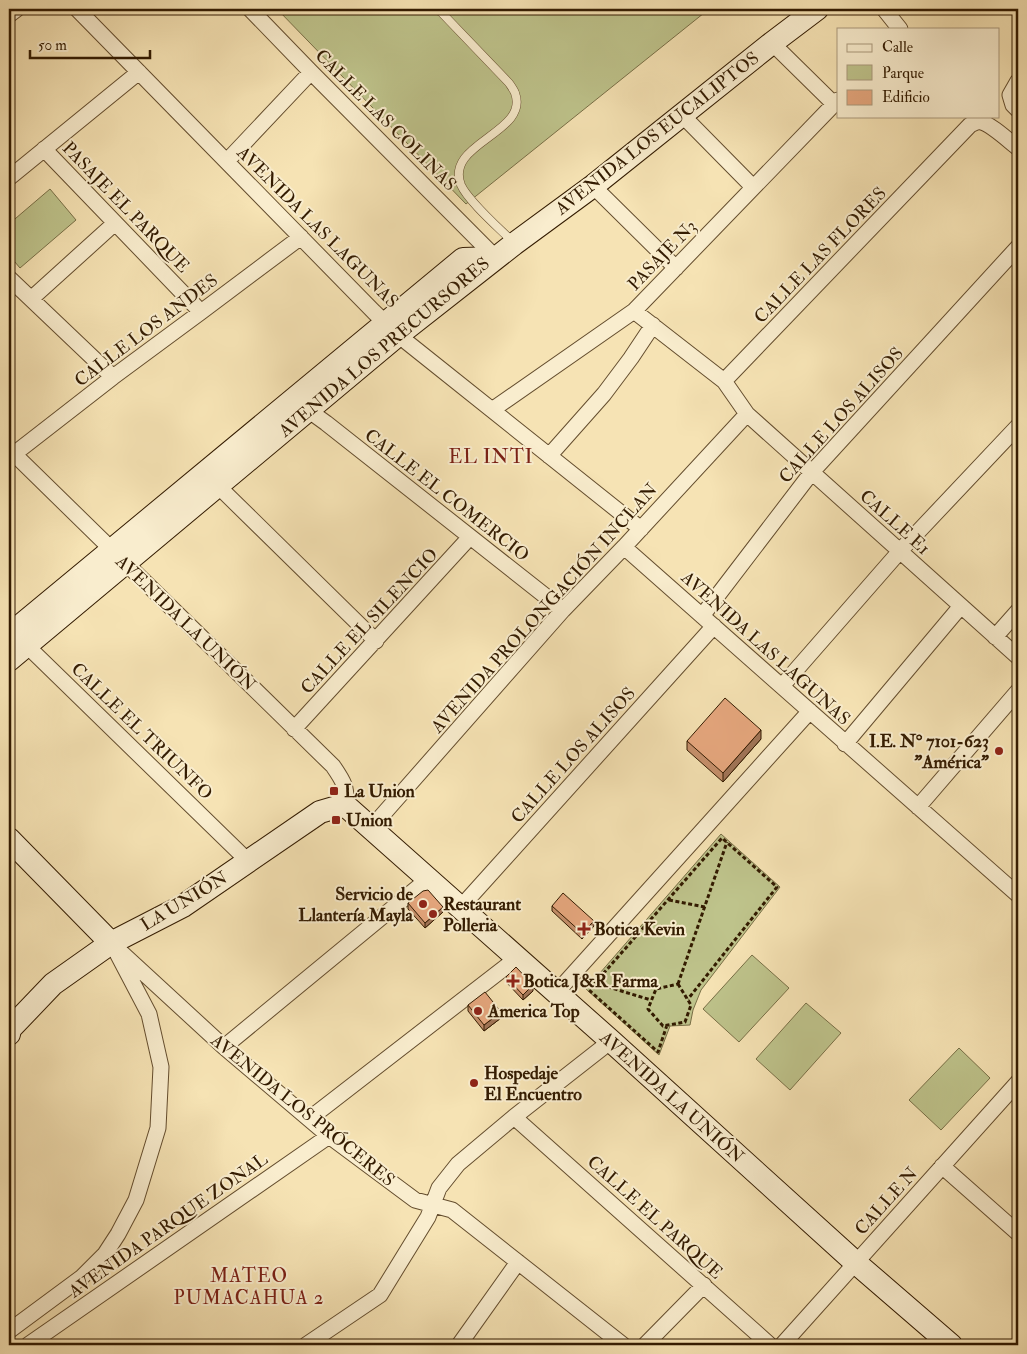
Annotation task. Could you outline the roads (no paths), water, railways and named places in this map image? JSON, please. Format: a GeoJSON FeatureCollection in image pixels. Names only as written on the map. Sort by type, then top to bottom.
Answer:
{"type":"FeatureCollection","features":[{"type":"Feature","properties":{"kind":"street"},"geometry":{"type":"LineString","coordinates":[[9,15],[17,9]]}},
{"type":"Feature","properties":{"kind":"street","name":"AVENIDA LAS LAGUNAS"},"geometry":{"type":"LineString","coordinates":[[77,9],[392,329],[640,529]]}},
{"type":"Feature","properties":{"kind":"street","name":"CALLE LAS COLINAS"},"geometry":{"type":"LineString","coordinates":[[250,9],[496,258]]}},
{"type":"Feature","properties":{"kind":"street","name":"AVENIDA LOS EUCALIPTOS"},"geometry":{"type":"LineString","coordinates":[[496,258],[593,186],[817,9]]}},
{"type":"Feature","properties":{"kind":"street"},"geometry":{"type":"LineString","coordinates":[[884,9],[899,28]]}},
{"type":"Feature","properties":{"kind":"street"},"geometry":{"type":"LineString","coordinates":[[772,43],[836,102]]}},
{"type":"Feature","properties":{"kind":"street"},"geometry":{"type":"LineString","coordinates":[[9,178],[138,72]]}},
{"type":"Feature","properties":{"kind":"street"},"geometry":{"type":"LineString","coordinates":[[226,162],[311,72]]}},
{"type":"Feature","properties":{"kind":"street"},"geometry":{"type":"LineString","coordinates":[[1018,81],[1010,95],[1013,105],[1018,110]]}},
{"type":"Feature","properties":{"kind":"street","name":"PASAJE N3"},"geometry":{"type":"LineString","coordinates":[[492,410],[634,311],[836,102]]}},
{"type":"Feature","properties":{"kind":"street"},"geometry":{"type":"LineString","coordinates":[[682,115],[753,187]]}},
{"type":"Feature","properties":{"kind":"street","name":"CALLE LAS FLORES"},"geometry":{"type":"LineString","coordinates":[[724,382],[970,125],[982,122],[1018,148]]}},
{"type":"Feature","properties":{"kind":"street","name":"PASAJE EL PARQUE"},"geometry":{"type":"LineString","coordinates":[[44,149],[201,312]]}},
{"type":"Feature","properties":{"kind":"street"},"geometry":{"type":"LineString","coordinates":[[593,186],[676,268]]}},
{"type":"Feature","properties":{"kind":"street"},"geometry":{"type":"LineString","coordinates":[[31,299],[115,223]]}},
{"type":"Feature","properties":{"kind":"street","name":"CALLE LOS ANDES"},"geometry":{"type":"LineString","coordinates":[[11,451],[301,237]]}},
{"type":"Feature","properties":{"kind":"street","name":"CALLE LOS ALISOS"},"geometry":{"type":"LineString","coordinates":[[460,908],[708,621],[812,472],[1018,247]]}},
{"type":"Feature","properties":{"kind":"street","name":"AVENIDA LOS PRECURSORES"},"geometry":{"type":"LineString","coordinates":[[118,556],[392,329],[496,258]]}},
{"type":"Feature","properties":{"kind":"street"},"geometry":{"type":"LineString","coordinates":[[9,278],[112,377]]}},
{"type":"Feature","properties":{"kind":"street"},"geometry":{"type":"LineString","coordinates":[[634,311],[724,382],[747,414]]}},
{"type":"Feature","properties":{"kind":"street"},"geometry":{"type":"LineString","coordinates":[[549,456],[604,394],[631,358],[652,325]]}},
{"type":"Feature","properties":{"kind":"street","name":"AVENIDA LOS PRECURSORES"},"geometry":{"type":"LineString","coordinates":[[9,660],[14,635],[118,556],[217,485],[308,410],[392,329]]}},
{"type":"Feature","properties":{"kind":"street","name":"CALLE EL COMERCIO"},"geometry":{"type":"LineString","coordinates":[[308,410],[563,610]]}},
{"type":"Feature","properties":{"kind":"street","name":"CALLE E1"},"geometry":{"type":"LineString","coordinates":[[747,414],[1018,657]]}},
{"type":"Feature","properties":{"kind":"street","name":"AVENIDA PROLONGACIÓN INCLAN"},"geometry":{"type":"LineString","coordinates":[[371,828],[563,610],[747,414]]}},
{"type":"Feature","properties":{"kind":"street"},"geometry":{"type":"LineString","coordinates":[[782,686],[900,551],[1018,426]]}},
{"type":"Feature","properties":{"kind":"street","name":"AVENIDA LA UNIÓN"},"geometry":{"type":"LineString","coordinates":[[11,451],[333,766],[347,792],[346,806]]}},
{"type":"Feature","properties":{"kind":"street"},"geometry":{"type":"LineString","coordinates":[[217,485],[376,641]]}},
{"type":"Feature","properties":{"kind":"street","name":"CALLE EL SILENCIO"},"geometry":{"type":"LineString","coordinates":[[294,729],[470,537]]}},
{"type":"Feature","properties":{"kind":"street","name":"AVENIDA LAS LAGUNAS"},"geometry":{"type":"LineString","coordinates":[[624,547],[1018,895]]}},
{"type":"Feature","properties":{"kind":"street"},"geometry":{"type":"LineString","coordinates":[[846,744],[961,606]]}},
{"type":"Feature","properties":{"kind":"street"},"geometry":{"type":"LineString","coordinates":[[995,637],[1018,611]]}},
{"type":"Feature","properties":{"kind":"street","name":"CALLE EL TRIUNFO"},"geometry":{"type":"LineString","coordinates":[[14,635],[248,861]]}},
{"type":"Feature","properties":{"kind":"street"},"geometry":{"type":"LineString","coordinates":[[918,807],[1018,691]]}},
{"type":"Feature","properties":{"kind":"street"},"geometry":{"type":"LineString","coordinates":[[556,992],[810,711]]}},
{"type":"Feature","properties":{"kind":"street","name":"LA UNIÓN"},"geometry":{"type":"LineString","coordinates":[[9,1034],[10,1029],[53,984],[111,943],[183,906],[320,812],[337,806],[346,806]]}},
{"type":"Feature","properties":{"kind":"street"},"geometry":{"type":"LineString","coordinates":[[346,806],[371,828]]}},
{"type":"Feature","properties":{"kind":"street","name":"AVENIDA LA UNIÓN"},"geometry":{"type":"LineString","coordinates":[[371,828],[611,1041],[856,1263],[951,1345]]}},
{"type":"Feature","properties":{"kind":"street","name":"AVENIDA LOS PRÓCERES"},"geometry":{"type":"LineString","coordinates":[[9,839],[111,943],[224,1046],[329,1136],[415,1200],[452,1210],[624,1345]]}},
{"type":"Feature","properties":{"kind":"street"},"geometry":{"type":"LineString","coordinates":[[224,1046],[428,878]]}},
{"type":"Feature","properties":{"kind":"street","name":"AVENIDA PARQUE ZONAL"},"geometry":{"type":"LineString","coordinates":[[9,1331],[82,1277],[105,1254],[136,1200],[158,1128],[161,1067],[149,1014],[111,943]]}},
{"type":"Feature","properties":{"kind":"street"},"geometry":{"type":"LineString","coordinates":[[309,1119],[516,958]]}},
{"type":"Feature","properties":{"kind":"street"},"geometry":{"type":"LineString","coordinates":[[306,1345],[380,1295],[428,1217],[439,1188],[458,1164],[514,1117],[611,1041]]}},
{"type":"Feature","properties":{"kind":"street","name":"CALLE N"},"geometry":{"type":"LineString","coordinates":[[782,1345],[1018,1082]]}},
{"type":"Feature","properties":{"kind":"street","name":"CALLE EL PARQUE"},"geometry":{"type":"LineString","coordinates":[[514,1117],[770,1345]]}},
{"type":"Feature","properties":{"kind":"street","name":"AVENIDA PARQUE ZONAL"},"geometry":{"type":"LineString","coordinates":[[28,1345],[329,1136]]}},
{"type":"Feature","properties":{"kind":"street"},"geometry":{"type":"LineString","coordinates":[[942,1166],[1018,1233]]}},
{"type":"Feature","properties":{"kind":"street"},"geometry":{"type":"LineString","coordinates":[[459,1345],[518,1262]]}},
{"type":"Feature","properties":{"kind":"street"},"geometry":{"type":"LineString","coordinates":[[645,1345],[704,1285]]}},
{"type":"Feature","properties":{"kind":"lane"},"geometry":{"type":"LineString","coordinates":[[430,9],[441,10],[509,83],[515,93],[517,104],[508,122],[469,154],[461,163],[458,173],[467,195],[514,244]]}},
{"type":"Feature","properties":{"kind":"place","name":"I.E. N° 7101-623 \"América\""},"geometry":{"type":"Point","coordinates":[999,751]}},
{"type":"Feature","properties":{"kind":"place","name":"La Union"},"geometry":{"type":"Point","coordinates":[334,791]}},
{"type":"Feature","properties":{"kind":"place","name":"Union"},"geometry":{"type":"Point","coordinates":[336,820]}},
{"type":"Feature","properties":{"kind":"place","name":"Servicio de Llantería Mayla"},"geometry":{"type":"Point","coordinates":[423,904]}},
{"type":"Feature","properties":{"kind":"place","name":"Restaurant Polleria"},"geometry":{"type":"Point","coordinates":[433,914]}},
{"type":"Feature","properties":{"kind":"place","name":"Botica Kevin"},"geometry":{"type":"Point","coordinates":[584,929]}},
{"type":"Feature","properties":{"kind":"place","name":"Botica J&R Farma"},"geometry":{"type":"Point","coordinates":[513,981]}},
{"type":"Feature","properties":{"kind":"place","name":"America Top"},"geometry":{"type":"Point","coordinates":[478,1011]}},
{"type":"Feature","properties":{"kind":"place","name":"Hospedaje El Encuentro"},"geometry":{"type":"Point","coordinates":[474,1083]}},
{"type":"Feature","properties":{"kind":"district","name":"EL INTI"},"geometry":{"type":"Point","coordinates":[491,456]}},
{"type":"Feature","properties":{"kind":"district","name":"MATEO PUMACAHUA 2"},"geometry":{"type":"Point","coordinates":[249,1286]}}]}
